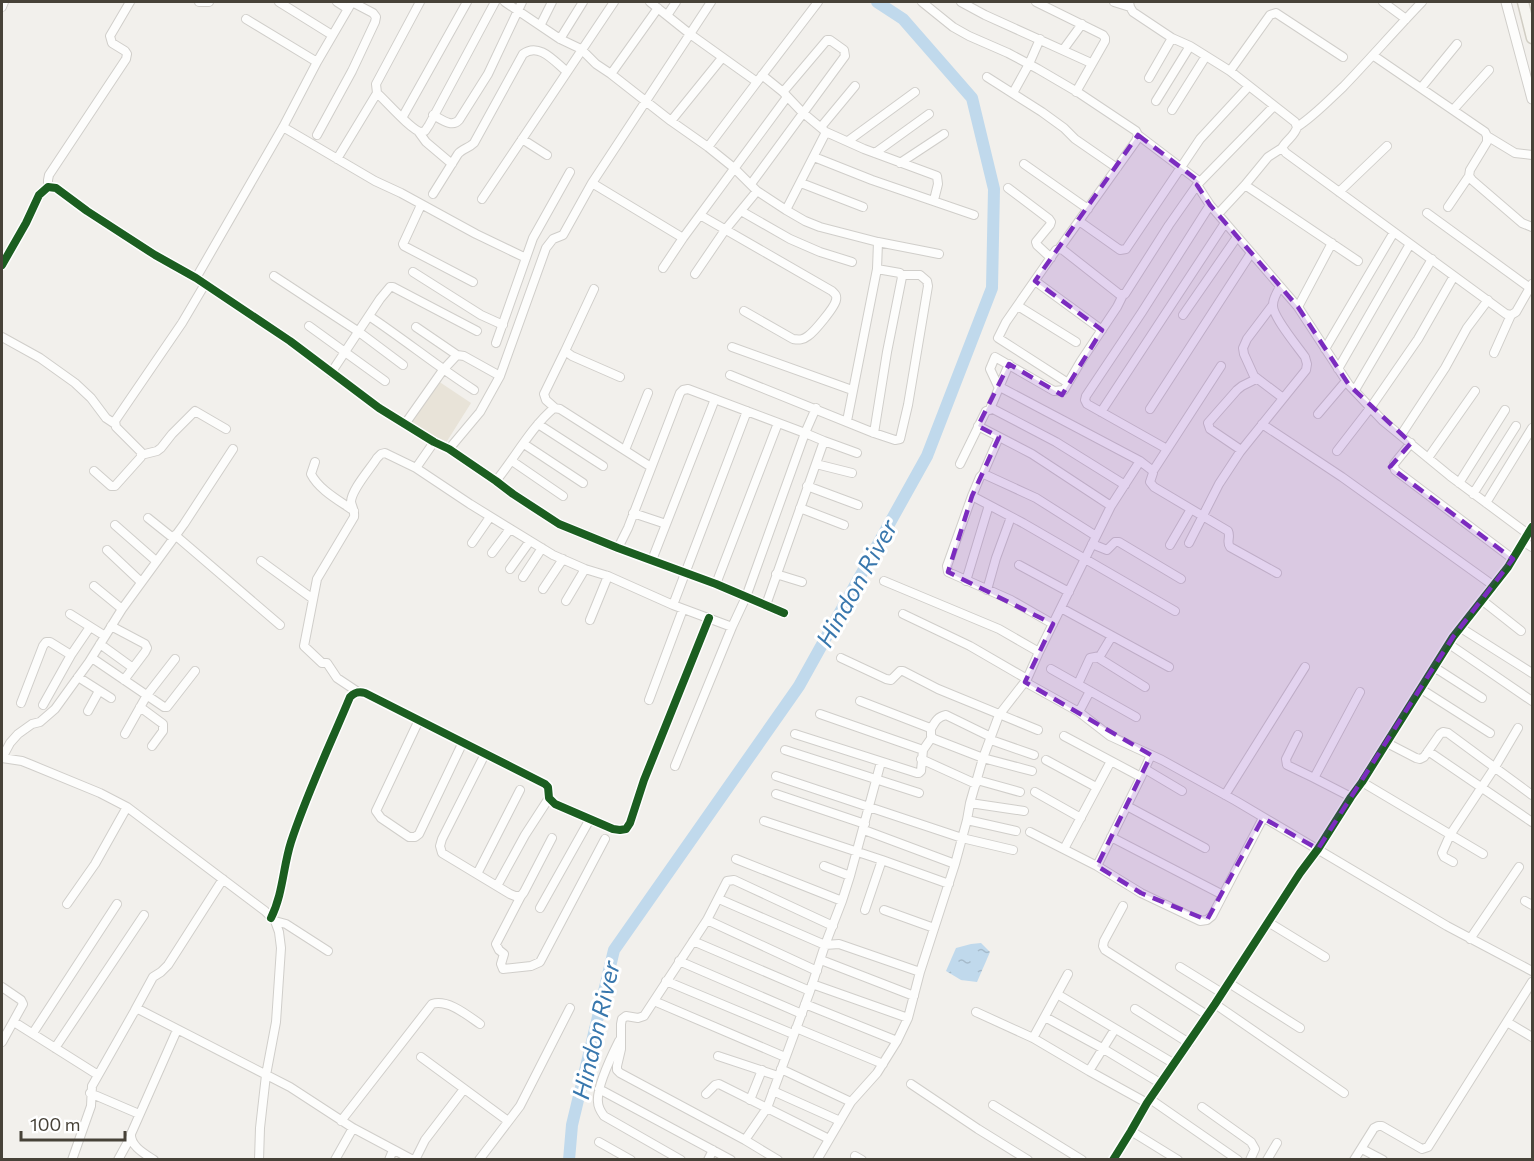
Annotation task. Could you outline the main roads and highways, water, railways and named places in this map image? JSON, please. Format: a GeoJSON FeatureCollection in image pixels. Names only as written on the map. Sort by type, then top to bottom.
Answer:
{"type":"FeatureCollection","features":[{"type":"Feature","properties":{"kind":"main road"},"geometry":{"type":"LineString","coordinates":[[1523,2],[1533,38]]}},
{"type":"Feature","properties":{"kind":"water"},"geometry":{"type":"Polygon","coordinates":[[[981,943],[990,952],[977,982],[961,980],[946,971],[956,948],[981,943]]]}},
{"type":"Feature","properties":{"kind":"waterway","name":"Hindon River"},"geometry":{"type":"LineString","coordinates":[[569,1160],[572,1125],[614,950],[799,686],[927,456],[992,288],[994,189],[972,98],[903,19],[877,2]]}}]}
